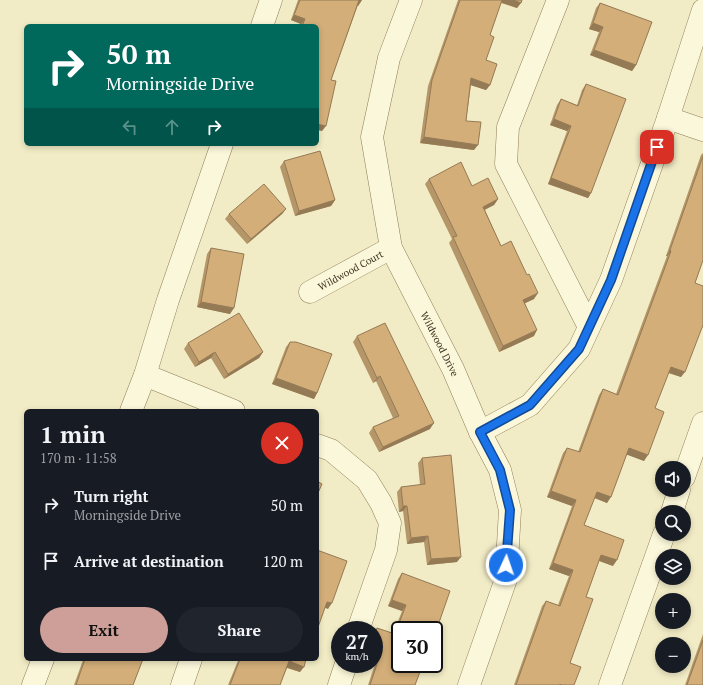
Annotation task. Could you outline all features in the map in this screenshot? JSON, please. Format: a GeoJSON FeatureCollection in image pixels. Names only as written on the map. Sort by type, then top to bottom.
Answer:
{"type":"FeatureCollection","features":[{"type":"Feature","properties":{"kind":"street"},"geometry":{"type":"LineString","coordinates":[[263,24],[272,0]]}},
{"type":"Feature","properties":{"kind":"street","name":"Wildwood Drive"},"geometry":{"type":"LineString","coordinates":[[411,0],[389,58],[372,137],[391,248],[453,369],[480,432],[500,470],[510,510],[506,579],[469,685]]}},
{"type":"Feature","properties":{"kind":"street"},"geometry":{"type":"LineString","coordinates":[[558,0],[508,126],[506,164],[589,327]]}},
{"type":"Feature","properties":{"kind":"street"},"geometry":{"type":"LineString","coordinates":[[480,432],[530,405],[579,349],[611,280],[668,118],[703,10]]}},
{"type":"Feature","properties":{"kind":"street"},"geometry":{"type":"LineString","coordinates":[[668,118],[703,130]]}},
{"type":"Feature","properties":{"kind":"street"},"geometry":{"type":"LineString","coordinates":[[132,409],[145,375],[168,300],[221,146]]}},
{"type":"Feature","properties":{"kind":"street","name":"Wildwood Court"},"geometry":{"type":"LineString","coordinates":[[310,292],[391,248]]}},
{"type":"Feature","properties":{"kind":"street"},"geometry":{"type":"LineString","coordinates":[[145,375],[229,409]]}},
{"type":"Feature","properties":{"kind":"street"},"geometry":{"type":"LineString","coordinates":[[690,461],[703,423]]}},
{"type":"Feature","properties":{"kind":"street"},"geometry":{"type":"LineString","coordinates":[[319,446],[330,450],[367,480],[381,503],[390,523],[386,550],[361,621]]}},
{"type":"Feature","properties":{"kind":"street"},"geometry":{"type":"LineString","coordinates":[[610,685],[661,541]]}},
{"type":"Feature","properties":{"kind":"street"},"geometry":{"type":"LineString","coordinates":[[33,685],[42,661]]}},
{"type":"Feature","properties":{"kind":"street"},"geometry":{"type":"LineString","coordinates":[[182,685],[190,661]]}},
{"type":"Feature","properties":{"kind":"street"},"geometry":{"type":"LineString","coordinates":[[339,685],[343,673]]}},
{"type":"Feature","properties":{"kind":"building"},"geometry":{"type":"Polygon","coordinates":[[[300,0],[359,0],[331,80],[336,81],[326,126],[319,124],[319,24],[303,24],[305,19],[294,15],[300,0]]]}},
{"type":"Feature","properties":{"kind":"building"},"geometry":{"type":"Polygon","coordinates":[[[460,0],[502,0],[490,35],[494,37],[486,60],[497,64],[490,85],[471,78],[466,121],[481,122],[478,145],[424,137],[432,80],[460,0]]]}},
{"type":"Feature","properties":{"kind":"building"},"geometry":{"type":"Polygon","coordinates":[[[513,0],[522,0],[521,3],[513,0]]]}},
{"type":"Feature","properties":{"kind":"building"},"geometry":{"type":"Polygon","coordinates":[[[600,3],[652,22],[636,65],[594,50],[603,27],[593,23],[600,3]]]}},
{"type":"Feature","properties":{"kind":"building"},"geometry":{"type":"Polygon","coordinates":[[[586,84],[626,99],[591,193],[551,178],[571,126],[554,119],[561,99],[578,106],[586,84]]]}},
{"type":"Feature","properties":{"kind":"building"},"geometry":{"type":"Polygon","coordinates":[[[320,151],[335,200],[299,211],[284,161],[320,151]]]}},
{"type":"Feature","properties":{"kind":"building"},"geometry":{"type":"Polygon","coordinates":[[[703,156],[703,260],[695,283],[703,286],[703,325],[685,372],[671,367],[655,408],[664,412],[648,455],[629,448],[611,497],[597,492],[584,525],[624,540],[617,560],[601,555],[586,597],[593,599],[570,663],[581,667],[574,685],[516,685],[546,601],[560,606],[573,570],[553,563],[576,500],[551,491],[567,448],[580,452],[603,389],[618,395],[671,251],[670,250],[703,156]]]}},
{"type":"Feature","properties":{"kind":"building"},"geometry":{"type":"Polygon","coordinates":[[[461,162],[472,186],[488,178],[498,199],[483,207],[501,246],[511,241],[527,275],[529,274],[538,293],[523,300],[537,330],[503,346],[453,237],[457,236],[429,179],[461,162]]]}},
{"type":"Feature","properties":{"kind":"building"},"geometry":{"type":"Polygon","coordinates":[[[264,184],[286,209],[251,239],[229,214],[264,184]]]}},
{"type":"Feature","properties":{"kind":"building"},"geometry":{"type":"Polygon","coordinates":[[[211,248],[244,254],[234,308],[201,302],[211,248]]]}},
{"type":"Feature","properties":{"kind":"building"},"geometry":{"type":"Polygon","coordinates":[[[239,313],[263,352],[228,374],[215,352],[199,362],[188,343],[239,313]]]}},
{"type":"Feature","properties":{"kind":"building"},"geometry":{"type":"Polygon","coordinates":[[[385,323],[434,423],[383,447],[373,427],[399,416],[380,376],[377,378],[357,336],[385,323]]]}},
{"type":"Feature","properties":{"kind":"building"},"geometry":{"type":"Polygon","coordinates":[[[290,342],[296,342],[332,354],[317,393],[276,378],[290,342]]]}},
{"type":"Feature","properties":{"kind":"building"},"geometry":{"type":"Polygon","coordinates":[[[451,455],[461,557],[431,559],[428,536],[411,538],[407,506],[403,506],[401,487],[425,484],[422,458],[451,455]]]}},
{"type":"Feature","properties":{"kind":"building"},"geometry":{"type":"Polygon","coordinates":[[[319,482],[322,484],[319,491],[319,482]]]}},
{"type":"Feature","properties":{"kind":"building"},"geometry":{"type":"Polygon","coordinates":[[[319,551],[347,561],[332,603],[327,602],[319,624],[319,551]]]}},
{"type":"Feature","properties":{"kind":"building"},"geometry":{"type":"Polygon","coordinates":[[[402,573],[450,591],[440,621],[400,621],[406,605],[392,600],[402,573]]]}},
{"type":"Feature","properties":{"kind":"building"},"geometry":{"type":"Polygon","coordinates":[[[383,630],[391,633],[391,673],[420,673],[415,685],[370,685],[374,673],[383,673],[383,630]]]}},
{"type":"Feature","properties":{"kind":"building"},"geometry":{"type":"Polygon","coordinates":[[[703,640],[703,685],[687,685],[703,640]]]}},
{"type":"Feature","properties":{"kind":"building"},"geometry":{"type":"Polygon","coordinates":[[[84,661],[142,661],[133,685],[76,685],[84,661]]]}},
{"type":"Feature","properties":{"kind":"building"},"geometry":{"type":"Polygon","coordinates":[[[239,661],[289,661],[280,685],[230,685],[239,661]]]}},
{"type":"Feature","properties":{"kind":"building"},"geometry":{"type":"Polygon","coordinates":[[[289,661],[306,661],[304,667],[289,661]]]}},
{"type":"Feature","properties":{"kind":"route"},"geometry":{"type":"LineString","coordinates":[[506,565],[510,510],[500,470],[480,432],[530,405],[579,349],[611,280],[657,147]]}}]}
